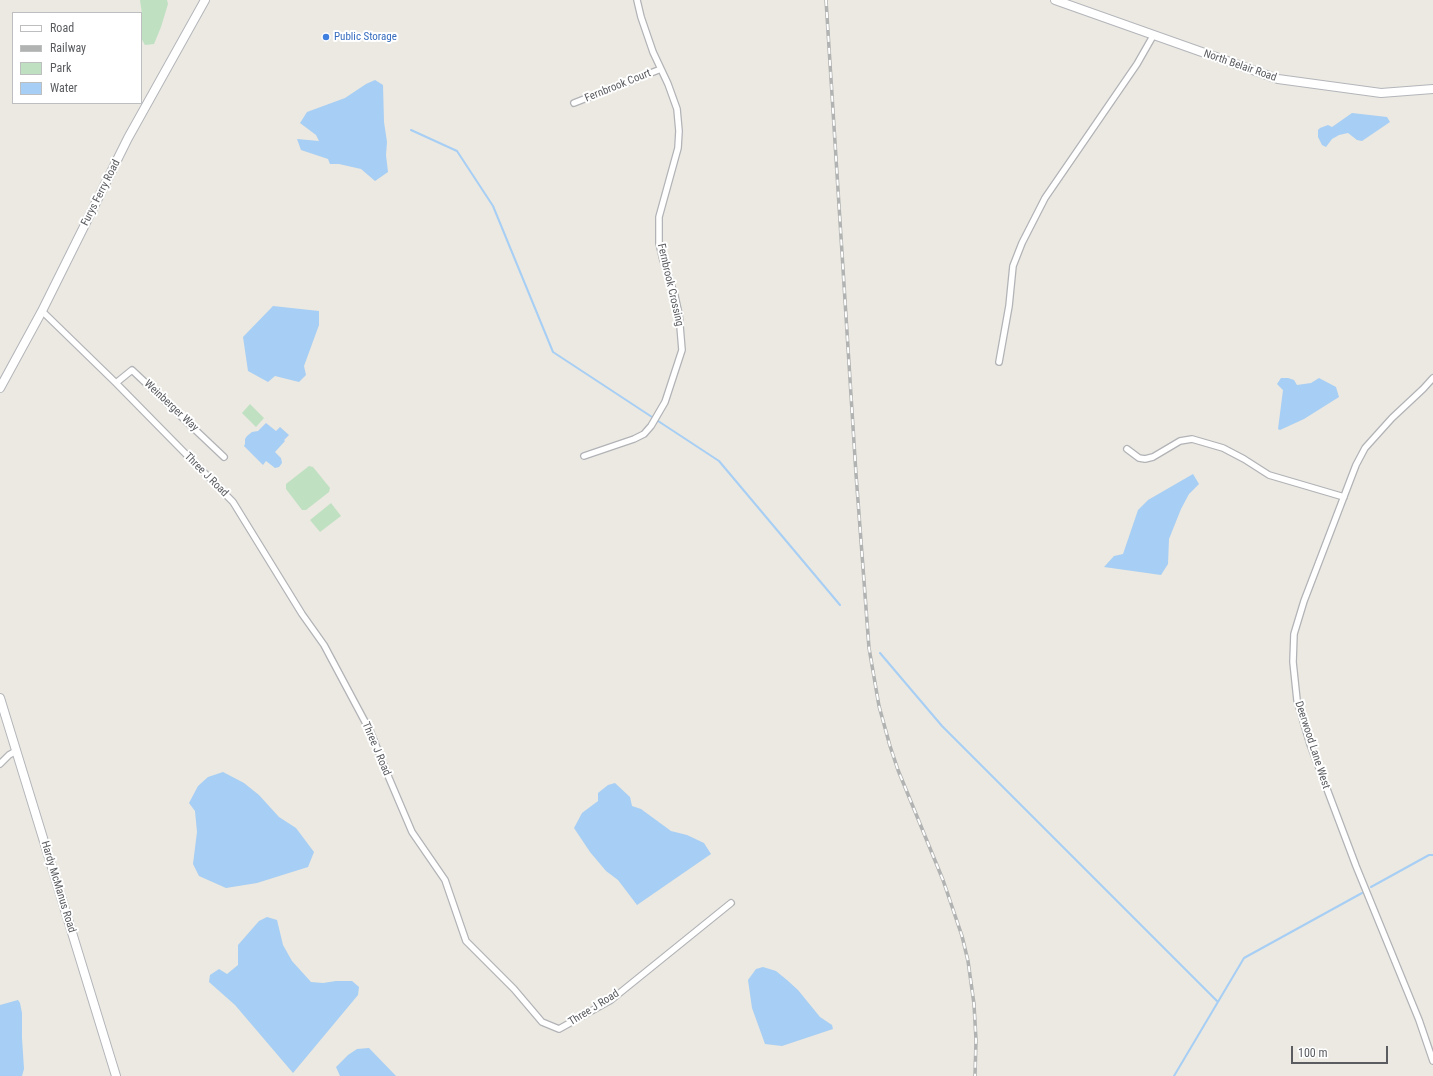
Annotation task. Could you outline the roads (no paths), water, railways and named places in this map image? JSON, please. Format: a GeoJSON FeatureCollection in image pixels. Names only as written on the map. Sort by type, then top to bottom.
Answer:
{"type":"FeatureCollection","features":[{"type":"Feature","properties":{"kind":"main road","name":"Furys Ferry Road"},"geometry":{"type":"LineString","coordinates":[[0,388],[42,311],[128,138],[205,0]]}},
{"type":"Feature","properties":{"kind":"main road","name":"North Belair Road"},"geometry":{"type":"LineString","coordinates":[[1055,0],[1278,79],[1381,93],[1433,89]]}},
{"type":"Feature","properties":{"kind":"main road","name":"Hardy McManus Road"},"geometry":{"type":"LineString","coordinates":[[0,698],[116,1076]]}},
{"type":"Feature","properties":{"kind":"street","name":"Fernbrook Crossing"},"geometry":{"type":"LineString","coordinates":[[584,456],[634,439],[644,434],[651,426],[665,402],[682,350],[679,314],[675,296],[662,260],[659,217],[678,148],[679,131],[677,109],[641,17],[637,0]]}},
{"type":"Feature","properties":{"kind":"street"},"geometry":{"type":"LineString","coordinates":[[999,362],[1009,306],[1013,266],[1022,243],[1045,198],[1133,70],[1154,36]]}},
{"type":"Feature","properties":{"kind":"street","name":"Fernbrook Court"},"geometry":{"type":"LineString","coordinates":[[574,103],[661,69]]}},
{"type":"Feature","properties":{"kind":"street","name":"Three J Road"},"geometry":{"type":"LineString","coordinates":[[42,311],[116,383],[233,502],[302,614],[324,645],[371,733],[412,832],[445,880],[466,941],[514,989],[542,1022],[559,1029],[611,1000],[731,903]]}},
{"type":"Feature","properties":{"kind":"street","name":"Weinberger Way"},"geometry":{"type":"LineString","coordinates":[[116,383],[132,370],[224,457]]}},
{"type":"Feature","properties":{"kind":"street","name":"Deerwood Lane West"},"geometry":{"type":"LineString","coordinates":[[1433,378],[1392,418],[1365,448],[1356,465],[1304,601],[1294,634],[1294,668],[1297,700],[1310,744],[1350,852],[1419,1020],[1433,1061]]}},
{"type":"Feature","properties":{"kind":"street"},"geometry":{"type":"LineString","coordinates":[[1127,449],[1139,458],[1145,459],[1153,457],[1180,441],[1192,439],[1222,448],[1244,459],[1269,475],[1344,497]]}},
{"type":"Feature","properties":{"kind":"street"},"geometry":{"type":"LineString","coordinates":[[0,764],[9,755],[16,751]]}},
{"type":"Feature","properties":{"kind":"water"},"geometry":{"type":"Polygon","coordinates":[[[375,80],[383,85],[388,172],[375,181],[361,169],[339,164],[330,164],[328,159],[301,150],[297,139],[319,141],[316,135],[300,123],[307,112],[345,98],[366,84],[375,80]]]}},
{"type":"Feature","properties":{"kind":"water"},"geometry":{"type":"Polygon","coordinates":[[[1352,113],[1387,117],[1390,122],[1362,141],[1357,140],[1348,133],[1339,135],[1332,139],[1326,147],[1322,145],[1318,137],[1318,130],[1328,125],[1332,127],[1352,113]]]}},
{"type":"Feature","properties":{"kind":"water"},"geometry":{"type":"Polygon","coordinates":[[[273,306],[319,311],[319,325],[304,366],[306,375],[299,382],[275,376],[268,382],[248,371],[243,337],[273,306]]]}},
{"type":"Feature","properties":{"kind":"water"},"geometry":{"type":"Polygon","coordinates":[[[1281,378],[1294,380],[1297,385],[1311,383],[1319,378],[1336,387],[1339,397],[1304,419],[1280,430],[1278,429],[1283,390],[1277,384],[1281,378]]]}},
{"type":"Feature","properties":{"kind":"water"},"geometry":{"type":"Polygon","coordinates":[[[266,423],[276,431],[280,427],[289,435],[275,452],[281,458],[282,463],[279,467],[275,468],[266,461],[263,465],[244,446],[247,436],[252,432],[258,431],[266,423]]]}},
{"type":"Feature","properties":{"kind":"water"},"geometry":{"type":"Polygon","coordinates":[[[1193,474],[1199,484],[1189,494],[1181,509],[1169,539],[1168,564],[1161,575],[1104,567],[1114,556],[1123,554],[1138,510],[1148,500],[1193,474]]]}},
{"type":"Feature","properties":{"kind":"water"},"geometry":{"type":"Polygon","coordinates":[[[223,772],[244,783],[259,795],[279,817],[296,828],[314,852],[308,867],[257,883],[226,888],[199,876],[193,864],[197,832],[195,811],[189,803],[198,786],[208,777],[223,772]]]}},
{"type":"Feature","properties":{"kind":"water"},"geometry":{"type":"Polygon","coordinates":[[[615,783],[630,797],[632,806],[641,809],[671,831],[687,835],[704,843],[711,854],[637,905],[618,880],[606,871],[590,852],[574,828],[582,813],[598,801],[598,793],[608,785],[615,783]]]}},
{"type":"Feature","properties":{"kind":"water"},"geometry":{"type":"Polygon","coordinates":[[[267,917],[277,920],[283,945],[292,961],[311,982],[323,983],[352,981],[359,987],[358,995],[293,1073],[235,1005],[209,982],[210,975],[219,969],[227,974],[238,965],[238,945],[259,921],[267,917]]]}},
{"type":"Feature","properties":{"kind":"water"},"geometry":{"type":"Polygon","coordinates":[[[763,967],[776,971],[787,980],[798,990],[820,1017],[832,1025],[833,1029],[782,1046],[765,1044],[752,1008],[748,980],[756,969],[763,967]]]}},
{"type":"Feature","properties":{"kind":"water"},"geometry":{"type":"Polygon","coordinates":[[[18,1000],[22,1013],[24,1069],[22,1076],[0,1076],[0,1005],[18,1000]]]}},
{"type":"Feature","properties":{"kind":"water"},"geometry":{"type":"Polygon","coordinates":[[[369,1048],[396,1076],[340,1076],[336,1067],[348,1055],[357,1049],[369,1048]]]}},
{"type":"Feature","properties":{"kind":"waterway"},"geometry":{"type":"LineString","coordinates":[[411,130],[457,151],[493,206],[553,352],[719,461],[840,605]]}},
{"type":"Feature","properties":{"kind":"waterway"},"geometry":{"type":"LineString","coordinates":[[880,653],[942,726],[1218,1002]]}},
{"type":"Feature","properties":{"kind":"waterway"},"geometry":{"type":"LineString","coordinates":[[1371,887],[1429,855],[1433,855]]}},
{"type":"Feature","properties":{"kind":"waterway"},"geometry":{"type":"LineString","coordinates":[[1174,1076],[1244,958],[1362,893]]}},
{"type":"Feature","properties":{"kind":"railway"},"geometry":{"type":"LineString","coordinates":[[826,0],[856,474],[869,648],[879,706],[890,746],[898,770],[943,880],[962,936],[968,961],[974,1004],[976,1040],[975,1076]]}},
{"type":"Feature","properties":{"kind":"place","name":"Public Storage"},"geometry":{"type":"Point","coordinates":[326,37]}}]}
